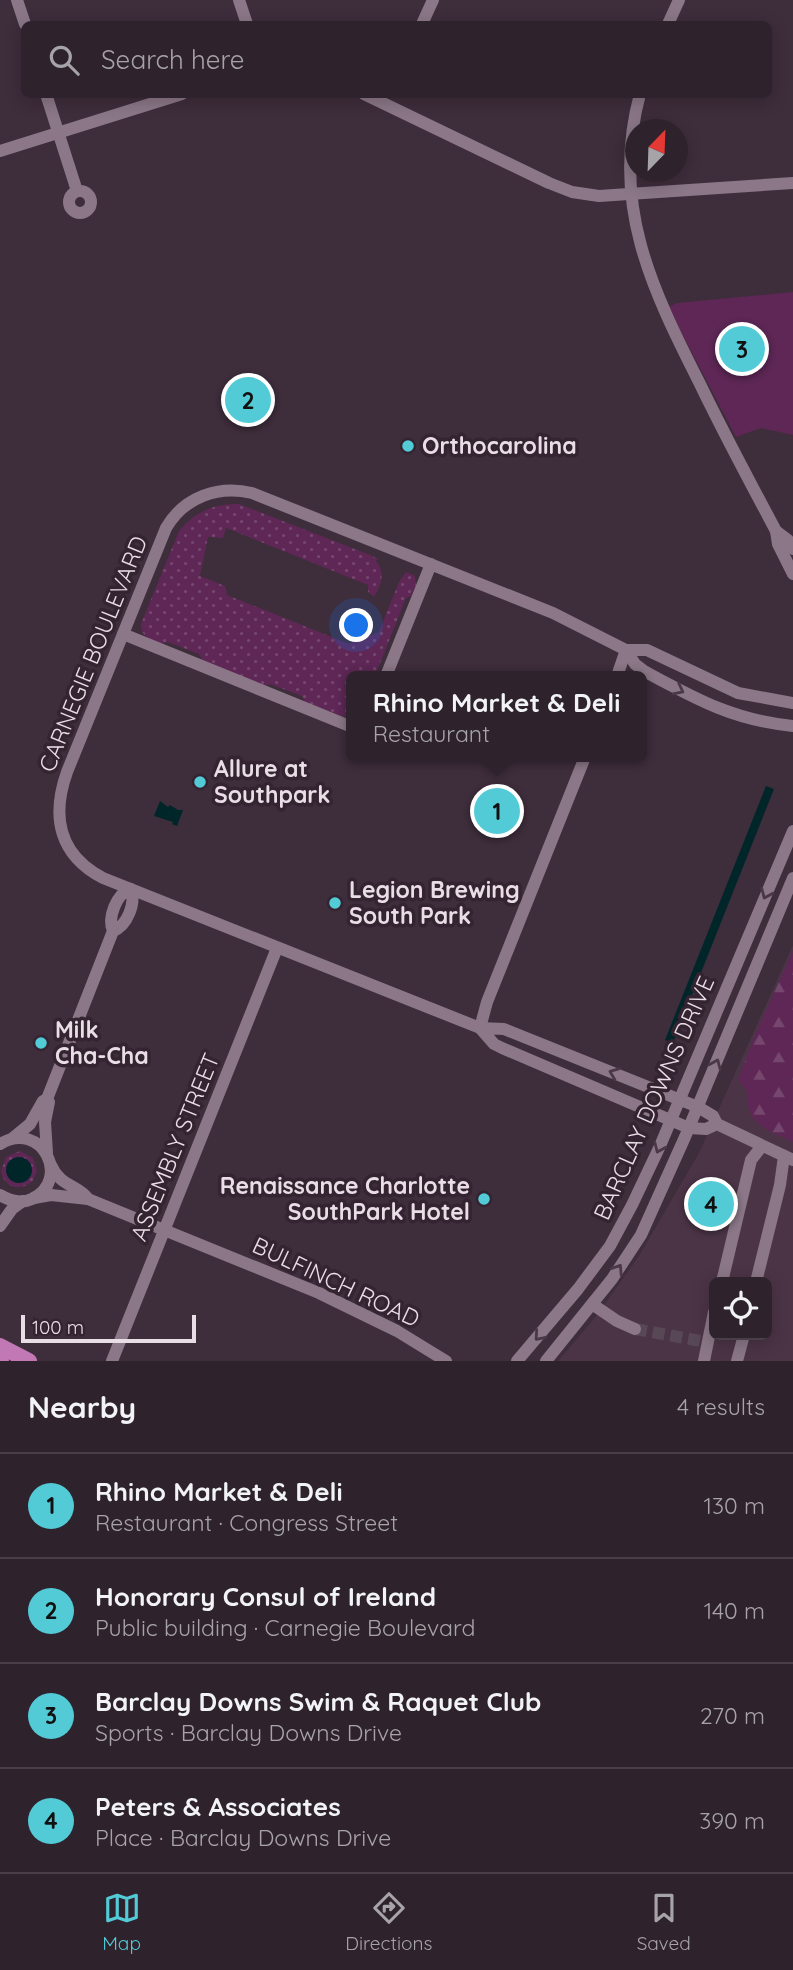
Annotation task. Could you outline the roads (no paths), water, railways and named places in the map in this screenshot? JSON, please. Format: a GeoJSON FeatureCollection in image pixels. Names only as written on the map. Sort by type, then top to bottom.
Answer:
{"type":"FeatureCollection","features":[{"type":"Feature","properties":{"kind":"main road"},"geometry":{"type":"LineString","coordinates":[[0,1346],[29,1361]]}},
{"type":"Feature","properties":{"kind":"street"},"geometry":{"type":"LineString","coordinates":[[17,0],[24,21]]}},
{"type":"Feature","properties":{"kind":"street"},"geometry":{"type":"LineString","coordinates":[[239,0],[246,21]]}},
{"type":"Feature","properties":{"kind":"street"},"geometry":{"type":"LineString","coordinates":[[423,21],[433,0]]}},
{"type":"Feature","properties":{"kind":"street"},"geometry":{"type":"LineString","coordinates":[[669,21],[679,0]]}},
{"type":"Feature","properties":{"kind":"street"},"geometry":{"type":"LineString","coordinates":[[47,98],[77,191]]}},
{"type":"Feature","properties":{"kind":"street"},"geometry":{"type":"LineString","coordinates":[[0,151],[168,98]]}},
{"type":"Feature","properties":{"kind":"street"},"geometry":{"type":"LineString","coordinates":[[639,98],[632,138],[632,193],[639,241],[655,293],[776,531],[778,544],[793,574]]}},
{"type":"Feature","properties":{"kind":"street"},"geometry":{"type":"LineString","coordinates":[[386,99],[565,190],[587,195],[793,183]]}},
{"type":"Feature","properties":{"kind":"street","name":"CARNEGIE BOULEVARD"},"geometry":{"type":"LineString","coordinates":[[788,1158],[718,1124],[713,1116],[680,1099],[504,1029],[480,1028],[94,873],[78,860],[64,838],[58,809],[63,785],[169,523],[191,502],[218,491],[238,490],[252,493],[553,613],[626,650],[647,650],[738,693],[793,703]]}},
{"type":"Feature","properties":{"kind":"street"},"geometry":{"type":"LineString","coordinates":[[776,531],[788,540],[793,549]]}},
{"type":"Feature","properties":{"kind":"street"},"geometry":{"type":"LineString","coordinates":[[388,671],[431,564]]}},
{"type":"Feature","properties":{"kind":"street"},"geometry":{"type":"LineString","coordinates":[[123,634],[346,725]]}},
{"type":"Feature","properties":{"kind":"street"},"geometry":{"type":"LineString","coordinates":[[619,671],[626,650]]}},
{"type":"Feature","properties":{"kind":"street","name":"CARNEGIE BOULEVARD"},"geometry":{"type":"LineString","coordinates":[[626,650],[632,661],[644,671]]}},
{"type":"Feature","properties":{"kind":"street","name":"CARNEGIE BOULEVARD"},"geometry":{"type":"LineString","coordinates":[[647,673],[718,709],[754,721],[793,726]]}},
{"type":"Feature","properties":{"kind":"street"},"geometry":{"type":"LineString","coordinates":[[480,1028],[487,1002],[583,762]]}},
{"type":"Feature","properties":{"kind":"street","name":"BARCLAY DOWNS DRIVE"},"geometry":{"type":"LineString","coordinates":[[517,1361],[561,1311],[610,1246],[641,1187],[793,831]]}},
{"type":"Feature","properties":{"kind":"street","name":"BARCLAY DOWNS DRIVE"},"geometry":{"type":"LineString","coordinates":[[546,1361],[592,1304],[641,1235],[698,1107],[793,878]]}},
{"type":"Feature","properties":{"kind":"street"},"geometry":{"type":"LineString","coordinates":[[0,1226],[12,1209],[47,1184],[51,1174],[45,1127],[47,1099],[113,931],[110,922],[116,905],[122,893],[130,889]]}},
{"type":"Feature","properties":{"kind":"street","name":"ASSEMBLY STREET"},"geometry":{"type":"LineString","coordinates":[[112,1361],[277,948]]}},
{"type":"Feature","properties":{"kind":"street","name":"CARNEGIE BOULEVARD"},"geometry":{"type":"LineString","coordinates":[[480,1028],[498,1046],[689,1128]]}},
{"type":"Feature","properties":{"kind":"street"},"geometry":{"type":"LineString","coordinates":[[4,1142],[28,1127],[43,1101],[47,1099]]}},
{"type":"Feature","properties":{"kind":"street"},"geometry":{"type":"LineString","coordinates":[[689,1128],[706,1129],[718,1124]]}},
{"type":"Feature","properties":{"kind":"street","name":"BULFINCH ROAD"},"geometry":{"type":"LineString","coordinates":[[4,1142],[23,1138],[42,1147],[60,1179],[88,1199]]}},
{"type":"Feature","properties":{"kind":"street"},"geometry":{"type":"LineString","coordinates":[[723,1277],[751,1160],[762,1146]]}},
{"type":"Feature","properties":{"kind":"street"},"geometry":{"type":"LineString","coordinates":[[757,1277],[788,1158]]}},
{"type":"Feature","properties":{"kind":"street","name":"BULFINCH ROAD"},"geometry":{"type":"LineString","coordinates":[[0,1195],[9,1200],[51,1195],[88,1199],[319,1293],[397,1331],[446,1361]]}},
{"type":"Feature","properties":{"kind":"street"},"geometry":{"type":"LineString","coordinates":[[592,1304],[617,1321],[635,1329]]}},
{"type":"Feature","properties":{"kind":"street"},"geometry":{"type":"LineString","coordinates":[[704,1361],[704,1342],[709,1327]]}},
{"type":"Feature","properties":{"kind":"street"},"geometry":{"type":"LineString","coordinates":[[737,1361],[743,1340]]}},
{"type":"Feature","properties":{"kind":"tunnel"},"geometry":{"type":"LineString","coordinates":[[635,1329],[701,1341]]}},
{"type":"Feature","properties":{"kind":"place","name":"Barclay Downs Swim & Raquet Club"},"geometry":{"type":"Point","coordinates":[742,349]}},
{"type":"Feature","properties":{"kind":"place","name":"Honorary Consul of Ireland"},"geometry":{"type":"Point","coordinates":[248,400]}},
{"type":"Feature","properties":{"kind":"place","name":"Orthocarolina"},"geometry":{"type":"Point","coordinates":[408,446]}},
{"type":"Feature","properties":{"kind":"place","name":"Allure at Southpark"},"geometry":{"type":"Point","coordinates":[200,782]}},
{"type":"Feature","properties":{"kind":"place","name":"Rhino Market & Deli"},"geometry":{"type":"Point","coordinates":[497,811]}},
{"type":"Feature","properties":{"kind":"place","name":"Legion Brewing South Park"},"geometry":{"type":"Point","coordinates":[335,903]}},
{"type":"Feature","properties":{"kind":"place","name":"Milk Cha-Cha"},"geometry":{"type":"Point","coordinates":[41,1043]}},
{"type":"Feature","properties":{"kind":"place","name":"Renaissance Charlotte SouthPark Hotel"},"geometry":{"type":"Point","coordinates":[484,1199]}},
{"type":"Feature","properties":{"kind":"place","name":"Peters & Associates"},"geometry":{"type":"Point","coordinates":[711,1204]}}]}
